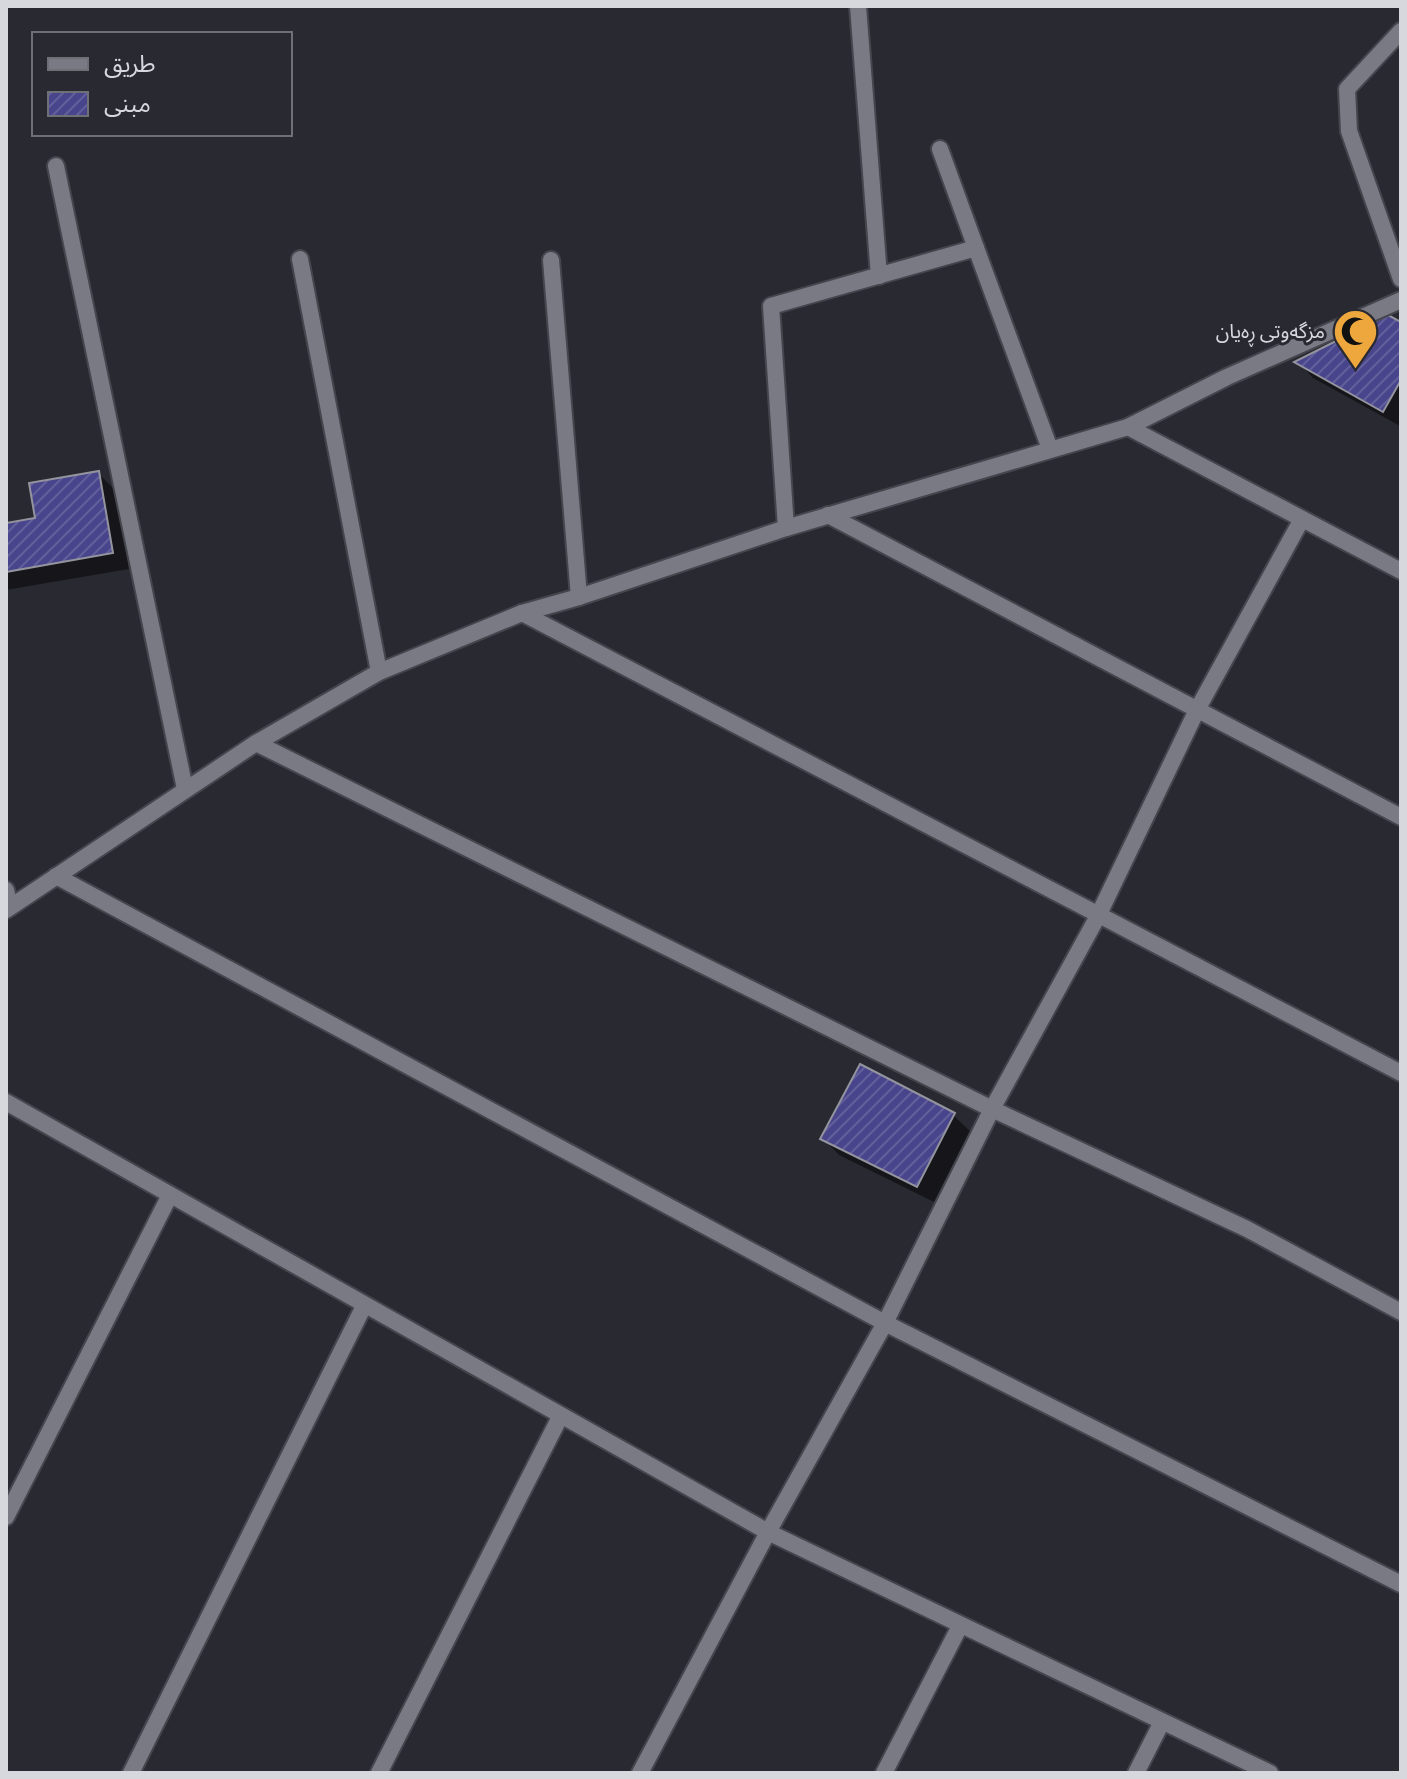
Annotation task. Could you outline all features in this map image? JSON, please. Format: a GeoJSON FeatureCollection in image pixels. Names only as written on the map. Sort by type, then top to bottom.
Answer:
{"type":"FeatureCollection","features":[{"type":"Feature","properties":{"kind":"street"},"geometry":{"type":"LineString","coordinates":[[858,6],[879,276]]}},
{"type":"Feature","properties":{"kind":"street"},"geometry":{"type":"LineString","coordinates":[[1401,31],[1347,89],[1349,131],[1401,279]]}},
{"type":"Feature","properties":{"kind":"street"},"geometry":{"type":"LineString","coordinates":[[940,149],[1050,449]]}},
{"type":"Feature","properties":{"kind":"street"},"geometry":{"type":"LineString","coordinates":[[56,166],[185,789]]}},
{"type":"Feature","properties":{"kind":"street"},"geometry":{"type":"LineString","coordinates":[[786,528],[771,306],[976,248]]}},
{"type":"Feature","properties":{"kind":"street"},"geometry":{"type":"LineString","coordinates":[[300,259],[379,672]]}},
{"type":"Feature","properties":{"kind":"street"},"geometry":{"type":"LineString","coordinates":[[551,260],[579,597]]}},
{"type":"Feature","properties":{"kind":"street"},"geometry":{"type":"LineString","coordinates":[[6,890],[8,908],[256,743],[379,672],[522,613],[828,515],[1128,427],[1227,377],[1398,305]]}},
{"type":"Feature","properties":{"kind":"street"},"geometry":{"type":"LineString","coordinates":[[1128,427],[1401,571]]}},
{"type":"Feature","properties":{"kind":"street"},"geometry":{"type":"LineString","coordinates":[[828,515],[1401,817]]}},
{"type":"Feature","properties":{"kind":"street"},"geometry":{"type":"LineString","coordinates":[[640,1773],[768,1532],[885,1323],[992,1109],[1098,916],[1197,710],[1302,519]]}},
{"type":"Feature","properties":{"kind":"street"},"geometry":{"type":"LineString","coordinates":[[522,613],[1401,1073]]}},
{"type":"Feature","properties":{"kind":"street"},"geometry":{"type":"LineString","coordinates":[[256,743],[992,1109],[1247,1229],[1401,1312]]}},
{"type":"Feature","properties":{"kind":"street"},"geometry":{"type":"LineString","coordinates":[[56,876],[885,1323],[1401,1584]]}},
{"type":"Feature","properties":{"kind":"street"},"geometry":{"type":"LineString","coordinates":[[6,1102],[768,1532],[1270,1773]]}},
{"type":"Feature","properties":{"kind":"street"},"geometry":{"type":"LineString","coordinates":[[6,1517],[170,1195]]}},
{"type":"Feature","properties":{"kind":"street"},"geometry":{"type":"LineString","coordinates":[[131,1773],[364,1306]]}},
{"type":"Feature","properties":{"kind":"street"},"geometry":{"type":"LineString","coordinates":[[379,1773],[560,1417]]}},
{"type":"Feature","properties":{"kind":"street"},"geometry":{"type":"LineString","coordinates":[[884,1773],[960,1626]]}},
{"type":"Feature","properties":{"kind":"street"},"geometry":{"type":"LineString","coordinates":[[1136,1773],[1162,1722]]}},
{"type":"Feature","properties":{"kind":"building","name":"مزگەوتی ڕەیان"},"geometry":{"type":"Polygon","coordinates":[[[1388,315],[1401,322],[1401,380],[1383,412],[1294,362],[1388,315]]]}},
{"type":"Feature","properties":{"kind":"building"},"geometry":{"type":"Polygon","coordinates":[[[99,471],[113,553],[6,572],[6,523],[35,518],[29,483],[99,471]]]}},
{"type":"Feature","properties":{"kind":"building"},"geometry":{"type":"Polygon","coordinates":[[[860,1064],[955,1113],[917,1187],[820,1139],[860,1064]]]}},
{"type":"Feature","properties":{"kind":"place","name":"مزگەوتی ڕەیان"},"geometry":{"type":"Point","coordinates":[1356,371]}}]}
